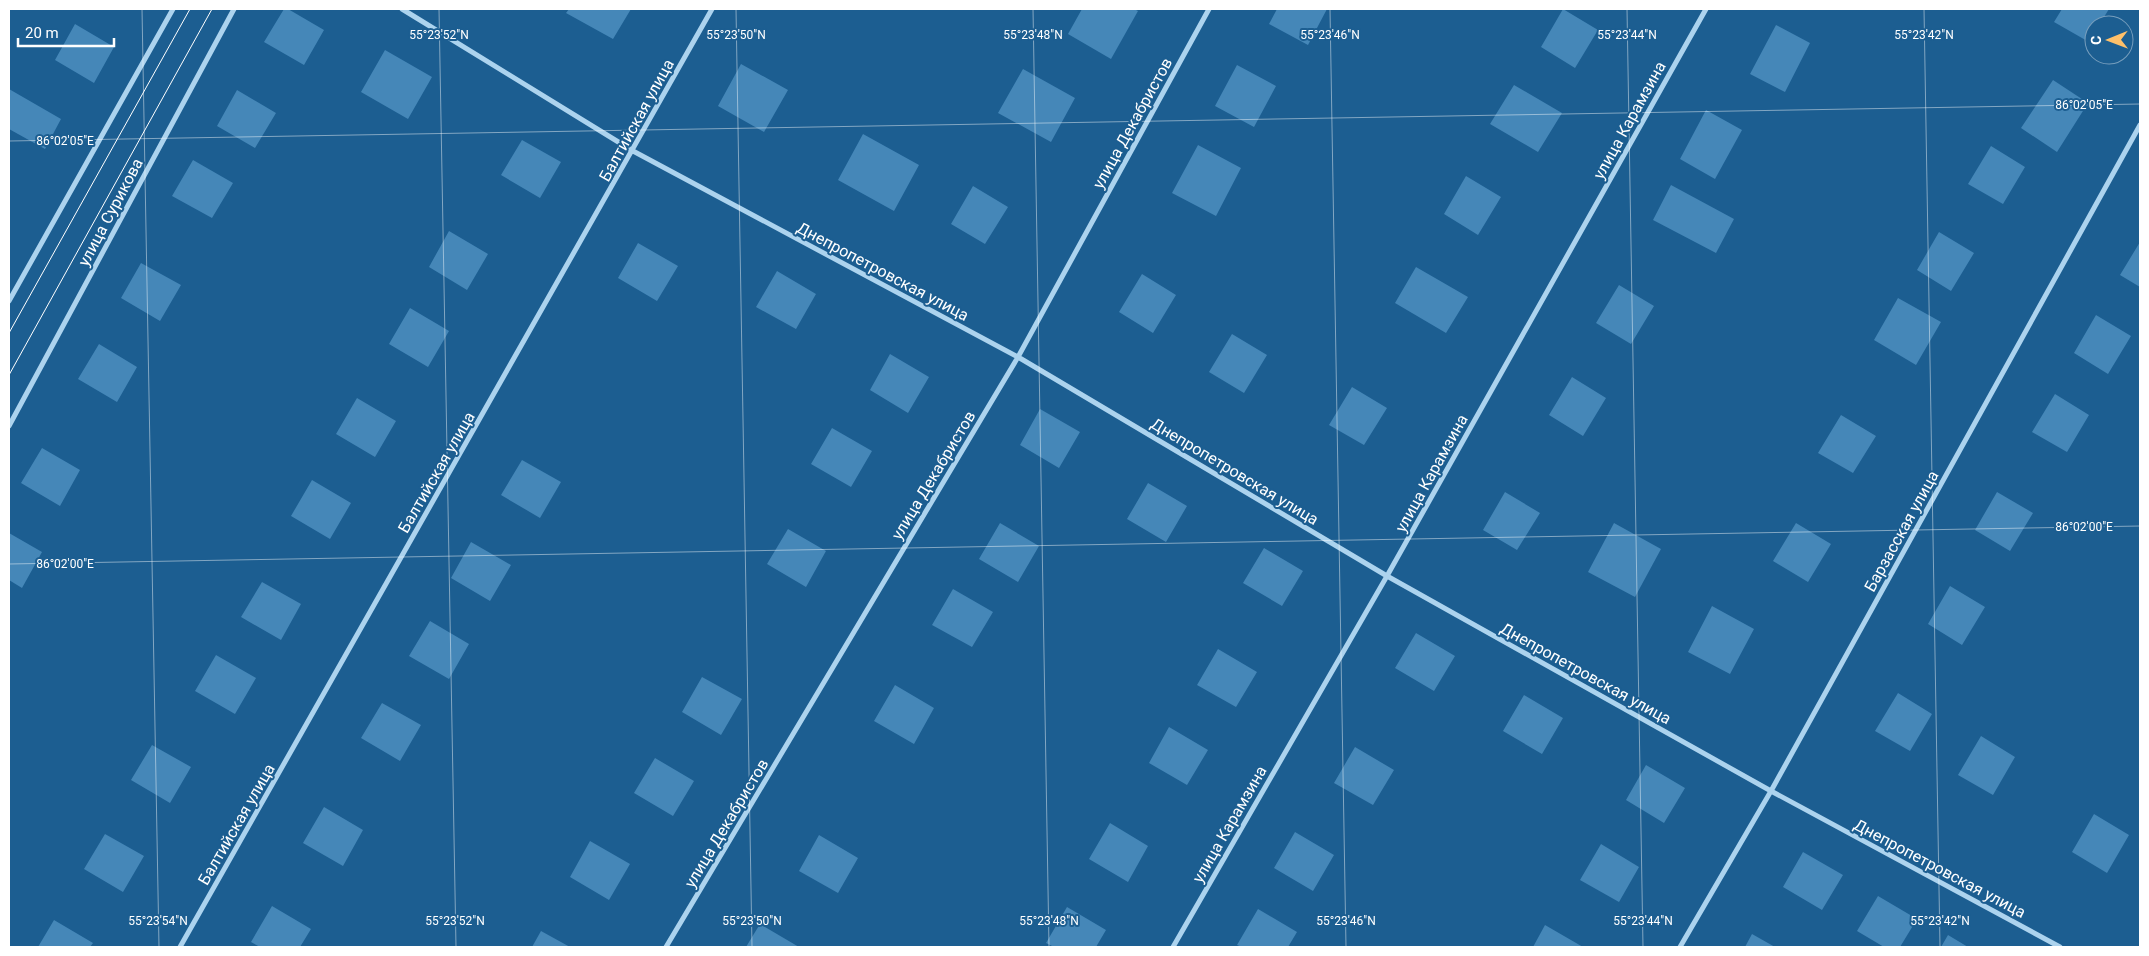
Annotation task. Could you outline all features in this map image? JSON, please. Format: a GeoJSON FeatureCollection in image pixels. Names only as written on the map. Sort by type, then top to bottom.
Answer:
{"type":"FeatureCollection","features":[{"type":"Feature","properties":{"kind":"street"},"geometry":{"type":"LineString","coordinates":[[9,301],[173,9]]}},
{"type":"Feature","properties":{"kind":"street","name":"улица Сурикова"},"geometry":{"type":"LineString","coordinates":[[9,426],[234,9]]}},
{"type":"Feature","properties":{"kind":"street","name":"Днепропетровская улица"},"geometry":{"type":"LineString","coordinates":[[402,9],[633,151],[1018,357],[1388,576],[1771,791],[2060,947]]}},
{"type":"Feature","properties":{"kind":"street","name":"Балтийская улица"},"geometry":{"type":"LineString","coordinates":[[180,947],[712,9]]}},
{"type":"Feature","properties":{"kind":"street","name":"улица Декабристов"},"geometry":{"type":"LineString","coordinates":[[666,947],[1018,357],[1209,9]]}},
{"type":"Feature","properties":{"kind":"street","name":"улица Карамзина"},"geometry":{"type":"LineString","coordinates":[[1173,947],[1388,576],[1706,9]]}},
{"type":"Feature","properties":{"kind":"street","name":"Барзасская улица"},"geometry":{"type":"LineString","coordinates":[[1680,947],[1771,791],[2140,126]]}},
{"type":"Feature","properties":{"kind":"building"},"geometry":{"type":"Polygon","coordinates":[[[284,9],[288,9],[324,30],[304,65],[264,42],[284,9]]]}},
{"type":"Feature","properties":{"kind":"building"},"geometry":{"type":"Polygon","coordinates":[[[569,9],[631,9],[613,39],[566,13],[569,9]]]}},
{"type":"Feature","properties":{"kind":"building"},"geometry":{"type":"Polygon","coordinates":[[[1082,9],[1134,9],[1138,11],[1111,59],[1068,34],[1082,9]]]}},
{"type":"Feature","properties":{"kind":"building"},"geometry":{"type":"Polygon","coordinates":[[[1277,9],[1327,9],[1308,45],[1269,24],[1277,9]]]}},
{"type":"Feature","properties":{"kind":"building"},"geometry":{"type":"Polygon","coordinates":[[[1563,9],[1598,30],[1575,68],[1541,47],[1563,9]]]}},
{"type":"Feature","properties":{"kind":"building"},"geometry":{"type":"Polygon","coordinates":[[[2062,9],[2109,9],[2105,15],[2084,15],[2084,39],[2054,22],[2062,9]]]}},
{"type":"Feature","properties":{"kind":"building"},"geometry":{"type":"Polygon","coordinates":[[[75,24],[114,47],[94,83],[55,60],[75,24]]]}},
{"type":"Feature","properties":{"kind":"building"},"geometry":{"type":"Polygon","coordinates":[[[1776,25],[1810,43],[1785,92],[1750,74],[1776,25]]]}},
{"type":"Feature","properties":{"kind":"building"},"geometry":{"type":"Polygon","coordinates":[[[385,50],[432,77],[408,119],[361,92],[385,50]]]}},
{"type":"Feature","properties":{"kind":"building"},"geometry":{"type":"Polygon","coordinates":[[[741,64],[788,90],[764,132],[718,106],[741,64]]]}},
{"type":"Feature","properties":{"kind":"building"},"geometry":{"type":"Polygon","coordinates":[[[1237,65],[1276,86],[1254,127],[1215,106],[1237,65]]]}},
{"type":"Feature","properties":{"kind":"building"},"geometry":{"type":"Polygon","coordinates":[[[1023,69],[1075,98],[1051,142],[998,113],[1023,69]]]}},
{"type":"Feature","properties":{"kind":"building"},"geometry":{"type":"Polygon","coordinates":[[[2053,80],[2088,103],[2057,152],[2021,128],[2053,80]]]}},
{"type":"Feature","properties":{"kind":"building"},"geometry":{"type":"Polygon","coordinates":[[[1514,85],[1562,113],[1538,152],[1490,124],[1514,85]]]}},
{"type":"Feature","properties":{"kind":"building"},"geometry":{"type":"Polygon","coordinates":[[[9,89],[61,119],[45,149],[9,129],[9,89]]]}},
{"type":"Feature","properties":{"kind":"building"},"geometry":{"type":"Polygon","coordinates":[[[237,90],[276,113],[255,148],[217,126],[237,90]]]}},
{"type":"Feature","properties":{"kind":"building"},"geometry":{"type":"Polygon","coordinates":[[[1706,110],[1742,130],[1715,179],[1680,159],[1706,110]]]}},
{"type":"Feature","properties":{"kind":"building"},"geometry":{"type":"Polygon","coordinates":[[[863,134],[919,165],[894,211],[838,180],[863,134]]]}},
{"type":"Feature","properties":{"kind":"building"},"geometry":{"type":"Polygon","coordinates":[[[522,140],[561,162],[540,198],[501,175],[522,140]]]}},
{"type":"Feature","properties":{"kind":"building"},"geometry":{"type":"Polygon","coordinates":[[[1198,145],[1241,168],[1216,216],[1172,193],[1198,145]]]}},
{"type":"Feature","properties":{"kind":"building"},"geometry":{"type":"Polygon","coordinates":[[[1991,146],[2025,167],[2003,204],[1968,184],[1991,146]]]}},
{"type":"Feature","properties":{"kind":"building"},"geometry":{"type":"Polygon","coordinates":[[[193,160],[233,183],[212,218],[172,196],[193,160]]]}},
{"type":"Feature","properties":{"kind":"building"},"geometry":{"type":"Polygon","coordinates":[[[1466,176],[1501,197],[1478,235],[1444,214],[1466,176]]]}},
{"type":"Feature","properties":{"kind":"building"},"geometry":{"type":"Polygon","coordinates":[[[1671,185],[1734,219],[1716,253],[1653,220],[1671,185]]]}},
{"type":"Feature","properties":{"kind":"building"},"geometry":{"type":"Polygon","coordinates":[[[973,186],[1008,207],[985,244],[951,224],[973,186]]]}},
{"type":"Feature","properties":{"kind":"building"},"geometry":{"type":"Polygon","coordinates":[[[449,231],[488,254],[467,290],[429,267],[449,231]]]}},
{"type":"Feature","properties":{"kind":"building"},"geometry":{"type":"Polygon","coordinates":[[[1939,232],[1974,253],[1951,291],[1917,270],[1939,232]]]}},
{"type":"Feature","properties":{"kind":"building"},"geometry":{"type":"Polygon","coordinates":[[[2140,242],[2140,287],[2120,275],[2140,242]]]}},
{"type":"Feature","properties":{"kind":"building"},"geometry":{"type":"Polygon","coordinates":[[[638,243],[678,266],[657,301],[618,278],[638,243]]]}},
{"type":"Feature","properties":{"kind":"building"},"geometry":{"type":"Polygon","coordinates":[[[141,263],[181,285],[160,321],[121,298],[141,263]]]}},
{"type":"Feature","properties":{"kind":"building"},"geometry":{"type":"Polygon","coordinates":[[[1416,267],[1468,297],[1446,333],[1395,303],[1416,267]]]}},
{"type":"Feature","properties":{"kind":"building"},"geometry":{"type":"Polygon","coordinates":[[[777,271],[816,294],[796,329],[756,307],[777,271]]]}},
{"type":"Feature","properties":{"kind":"building"},"geometry":{"type":"Polygon","coordinates":[[[1142,274],[1176,295],[1153,333],[1119,312],[1142,274]]]}},
{"type":"Feature","properties":{"kind":"building"},"geometry":{"type":"Polygon","coordinates":[[[1619,285],[1654,306],[1631,344],[1596,323],[1619,285]]]}},
{"type":"Feature","properties":{"kind":"building"},"geometry":{"type":"Polygon","coordinates":[[[1898,298],[1941,322],[1916,365],[1874,340],[1898,298]]]}},
{"type":"Feature","properties":{"kind":"building"},"geometry":{"type":"Polygon","coordinates":[[[410,308],[449,331],[428,367],[389,344],[410,308]]]}},
{"type":"Feature","properties":{"kind":"building"},"geometry":{"type":"Polygon","coordinates":[[[2096,315],[2131,336],[2108,374],[2074,353],[2096,315]]]}},
{"type":"Feature","properties":{"kind":"building"},"geometry":{"type":"Polygon","coordinates":[[[1232,334],[1267,355],[1244,393],[1209,372],[1232,334]]]}},
{"type":"Feature","properties":{"kind":"building"},"geometry":{"type":"Polygon","coordinates":[[[99,344],[137,367],[117,402],[78,379],[99,344]]]}},
{"type":"Feature","properties":{"kind":"building"},"geometry":{"type":"Polygon","coordinates":[[[890,354],[929,377],[908,413],[870,390],[890,354]]]}},
{"type":"Feature","properties":{"kind":"building"},"geometry":{"type":"Polygon","coordinates":[[[1572,377],[1606,398],[1583,436],[1549,415],[1572,377]]]}},
{"type":"Feature","properties":{"kind":"building"},"geometry":{"type":"Polygon","coordinates":[[[1352,387],[1387,408],[1364,445],[1329,425],[1352,387]]]}},
{"type":"Feature","properties":{"kind":"building"},"geometry":{"type":"Polygon","coordinates":[[[2055,394],[2089,415],[2067,452],[2032,432],[2055,394]]]}},
{"type":"Feature","properties":{"kind":"building"},"geometry":{"type":"Polygon","coordinates":[[[357,398],[396,421],[375,457],[336,434],[357,398]]]}},
{"type":"Feature","properties":{"kind":"building"},"geometry":{"type":"Polygon","coordinates":[[[1040,409],[1080,432],[1059,468],[1020,445],[1040,409]]]}},
{"type":"Feature","properties":{"kind":"building"},"geometry":{"type":"Polygon","coordinates":[[[1841,415],[1876,436],[1853,473],[1818,453],[1841,415]]]}},
{"type":"Feature","properties":{"kind":"building"},"geometry":{"type":"Polygon","coordinates":[[[832,428],[872,451],[851,487],[811,464],[832,428]]]}},
{"type":"Feature","properties":{"kind":"building"},"geometry":{"type":"Polygon","coordinates":[[[42,448],[80,470],[60,506],[21,483],[42,448]]]}},
{"type":"Feature","properties":{"kind":"building"},"geometry":{"type":"Polygon","coordinates":[[[522,460],[561,482],[540,518],[501,495],[522,460]]]}},
{"type":"Feature","properties":{"kind":"building"},"geometry":{"type":"Polygon","coordinates":[[[312,480],[351,503],[330,539],[291,516],[312,480]]]}},
{"type":"Feature","properties":{"kind":"building"},"geometry":{"type":"Polygon","coordinates":[[[1148,483],[1187,506],[1166,542],[1127,519],[1148,483]]]}},
{"type":"Feature","properties":{"kind":"building"},"geometry":{"type":"Polygon","coordinates":[[[1505,492],[1540,513],[1517,550],[1483,530],[1505,492]]]}},
{"type":"Feature","properties":{"kind":"building"},"geometry":{"type":"Polygon","coordinates":[[[1997,492],[2033,513],[2010,551],[1975,530],[1997,492]]]}},
{"type":"Feature","properties":{"kind":"building"},"geometry":{"type":"Polygon","coordinates":[[[1000,523],[1039,546],[1018,582],[979,559],[1000,523]]]}},
{"type":"Feature","properties":{"kind":"building"},"geometry":{"type":"Polygon","coordinates":[[[1614,523],[1661,549],[1635,597],[1588,572],[1614,523]]]}},
{"type":"Feature","properties":{"kind":"building"},"geometry":{"type":"Polygon","coordinates":[[[1796,523],[1831,544],[1808,582],[1773,561],[1796,523]]]}},
{"type":"Feature","properties":{"kind":"building"},"geometry":{"type":"Polygon","coordinates":[[[788,529],[826,551],[806,587],[767,564],[788,529]]]}},
{"type":"Feature","properties":{"kind":"building"},"geometry":{"type":"Polygon","coordinates":[[[9,533],[42,552],[22,588],[9,580],[9,533]]]}},
{"type":"Feature","properties":{"kind":"building"},"geometry":{"type":"Polygon","coordinates":[[[471,542],[511,565],[490,601],[451,578],[471,542]]]}},
{"type":"Feature","properties":{"kind":"building"},"geometry":{"type":"Polygon","coordinates":[[[1264,548],[1303,571],[1282,606],[1243,583],[1264,548]]]}},
{"type":"Feature","properties":{"kind":"building"},"geometry":{"type":"Polygon","coordinates":[[[262,582],[301,604],[281,640],[241,617],[262,582]]]}},
{"type":"Feature","properties":{"kind":"building"},"geometry":{"type":"Polygon","coordinates":[[[1950,586],[1985,607],[1962,645],[1928,624],[1950,586]]]}},
{"type":"Feature","properties":{"kind":"building"},"geometry":{"type":"Polygon","coordinates":[[[953,589],[993,612],[972,647],[932,625],[953,589]]]}},
{"type":"Feature","properties":{"kind":"building"},"geometry":{"type":"Polygon","coordinates":[[[1712,606],[1754,629],[1730,674],[1688,652],[1712,606]]]}},
{"type":"Feature","properties":{"kind":"building"},"geometry":{"type":"Polygon","coordinates":[[[430,621],[469,644],[449,679],[409,656],[430,621]]]}},
{"type":"Feature","properties":{"kind":"building"},"geometry":{"type":"Polygon","coordinates":[[[1416,633],[1455,656],[1434,691],[1395,668],[1416,633]]]}},
{"type":"Feature","properties":{"kind":"building"},"geometry":{"type":"Polygon","coordinates":[[[1218,649],[1257,672],[1236,707],[1197,685],[1218,649]]]}},
{"type":"Feature","properties":{"kind":"building"},"geometry":{"type":"Polygon","coordinates":[[[216,655],[256,678],[235,714],[195,691],[216,655]]]}},
{"type":"Feature","properties":{"kind":"building"},"geometry":{"type":"Polygon","coordinates":[[[702,677],[742,699],[721,735],[682,712],[702,677]]]}},
{"type":"Feature","properties":{"kind":"building"},"geometry":{"type":"Polygon","coordinates":[[[895,685],[934,708],[914,744],[874,721],[895,685]]]}},
{"type":"Feature","properties":{"kind":"building"},"geometry":{"type":"Polygon","coordinates":[[[1898,693],[1932,714],[1910,751],[1875,731],[1898,693]]]}},
{"type":"Feature","properties":{"kind":"building"},"geometry":{"type":"Polygon","coordinates":[[[1524,695],[1563,718],[1542,754],[1503,731],[1524,695]]]}},
{"type":"Feature","properties":{"kind":"building"},"geometry":{"type":"Polygon","coordinates":[[[382,703],[421,725],[400,761],[361,738],[382,703]]]}},
{"type":"Feature","properties":{"kind":"building"},"geometry":{"type":"Polygon","coordinates":[[[1169,727],[1208,750],[1187,785],[1149,763],[1169,727]]]}},
{"type":"Feature","properties":{"kind":"building"},"geometry":{"type":"Polygon","coordinates":[[[1981,736],[2015,757],[1993,795],[1958,775],[1981,736]]]}},
{"type":"Feature","properties":{"kind":"building"},"geometry":{"type":"Polygon","coordinates":[[[152,745],[191,767],[170,803],[131,780],[152,745]]]}},
{"type":"Feature","properties":{"kind":"building"},"geometry":{"type":"Polygon","coordinates":[[[1355,747],[1394,770],[1373,805],[1334,783],[1355,747]]]}},
{"type":"Feature","properties":{"kind":"building"},"geometry":{"type":"Polygon","coordinates":[[[655,758],[694,781],[673,816],[634,793],[655,758]]]}},
{"type":"Feature","properties":{"kind":"building"},"geometry":{"type":"Polygon","coordinates":[[[1646,765],[1685,788],[1664,823],[1626,800],[1646,765]]]}},
{"type":"Feature","properties":{"kind":"building"},"geometry":{"type":"Polygon","coordinates":[[[324,807],[363,830],[343,866],[303,843],[324,807]]]}},
{"type":"Feature","properties":{"kind":"building"},"geometry":{"type":"Polygon","coordinates":[[[2094,814],[2129,835],[2107,873],[2072,852],[2094,814]]]}},
{"type":"Feature","properties":{"kind":"building"},"geometry":{"type":"Polygon","coordinates":[[[1110,823],[1148,846],[1128,882],[1089,859],[1110,823]]]}},
{"type":"Feature","properties":{"kind":"building"},"geometry":{"type":"Polygon","coordinates":[[[1295,832],[1334,855],[1313,891],[1274,868],[1295,832]]]}},
{"type":"Feature","properties":{"kind":"building"},"geometry":{"type":"Polygon","coordinates":[[[105,834],[144,856],[123,892],[84,869],[105,834]]]}},
{"type":"Feature","properties":{"kind":"building"},"geometry":{"type":"Polygon","coordinates":[[[819,835],[858,858],[838,893],[799,871],[819,835]]]}},
{"type":"Feature","properties":{"kind":"building"},"geometry":{"type":"Polygon","coordinates":[[[590,841],[630,864],[609,900],[570,877],[590,841]]]}},
{"type":"Feature","properties":{"kind":"building"},"geometry":{"type":"Polygon","coordinates":[[[1601,844],[1639,867],[1619,902],[1580,880],[1601,844]]]}},
{"type":"Feature","properties":{"kind":"building"},"geometry":{"type":"Polygon","coordinates":[[[1803,852],[1843,875],[1822,910],[1783,887],[1803,852]]]}},
{"type":"Feature","properties":{"kind":"building"},"geometry":{"type":"Polygon","coordinates":[[[1878,896],[1917,919],[1900,947],[1884,947],[1857,931],[1878,896]]]}},
{"type":"Feature","properties":{"kind":"building"},"geometry":{"type":"Polygon","coordinates":[[[272,906],[311,929],[300,947],[260,947],[251,942],[272,906]]]}},
{"type":"Feature","properties":{"kind":"building"},"geometry":{"type":"Polygon","coordinates":[[[1067,907],[1106,930],[1096,947],[1054,947],[1046,943],[1067,907]]]}},
{"type":"Feature","properties":{"kind":"building"},"geometry":{"type":"Polygon","coordinates":[[[1258,909],[1297,932],[1288,947],[1242,947],[1237,945],[1258,909]]]}},
{"type":"Feature","properties":{"kind":"building"},"geometry":{"type":"Polygon","coordinates":[[[54,920],[93,943],[90,947],[38,947],[54,920]]]}},
{"type":"Feature","properties":{"kind":"building"},"geometry":{"type":"Polygon","coordinates":[[[760,924],[799,947],[746,947],[760,924]]]}},
{"type":"Feature","properties":{"kind":"building"},"geometry":{"type":"Polygon","coordinates":[[[1545,925],[1583,947],[1533,947],[1545,925]]]}},
{"type":"Feature","properties":{"kind":"building"},"geometry":{"type":"Polygon","coordinates":[[[541,931],[570,947],[532,947],[541,931]]]}},
{"type":"Feature","properties":{"kind":"building"},"geometry":{"type":"Polygon","coordinates":[[[1752,934],[1775,947],[1745,947],[1752,934]]]}},
{"type":"Feature","properties":{"kind":"building"},"geometry":{"type":"Polygon","coordinates":[[[1948,935],[1968,947],[1941,947],[1948,935]]]}},
{"type":"Feature","properties":{"kind":"tram line"},"geometry":{"type":"LineString","coordinates":[[9,333],[190,9]]}},
{"type":"Feature","properties":{"kind":"tram line"},"geometry":{"type":"LineString","coordinates":[[9,375],[212,9]]}}]}
